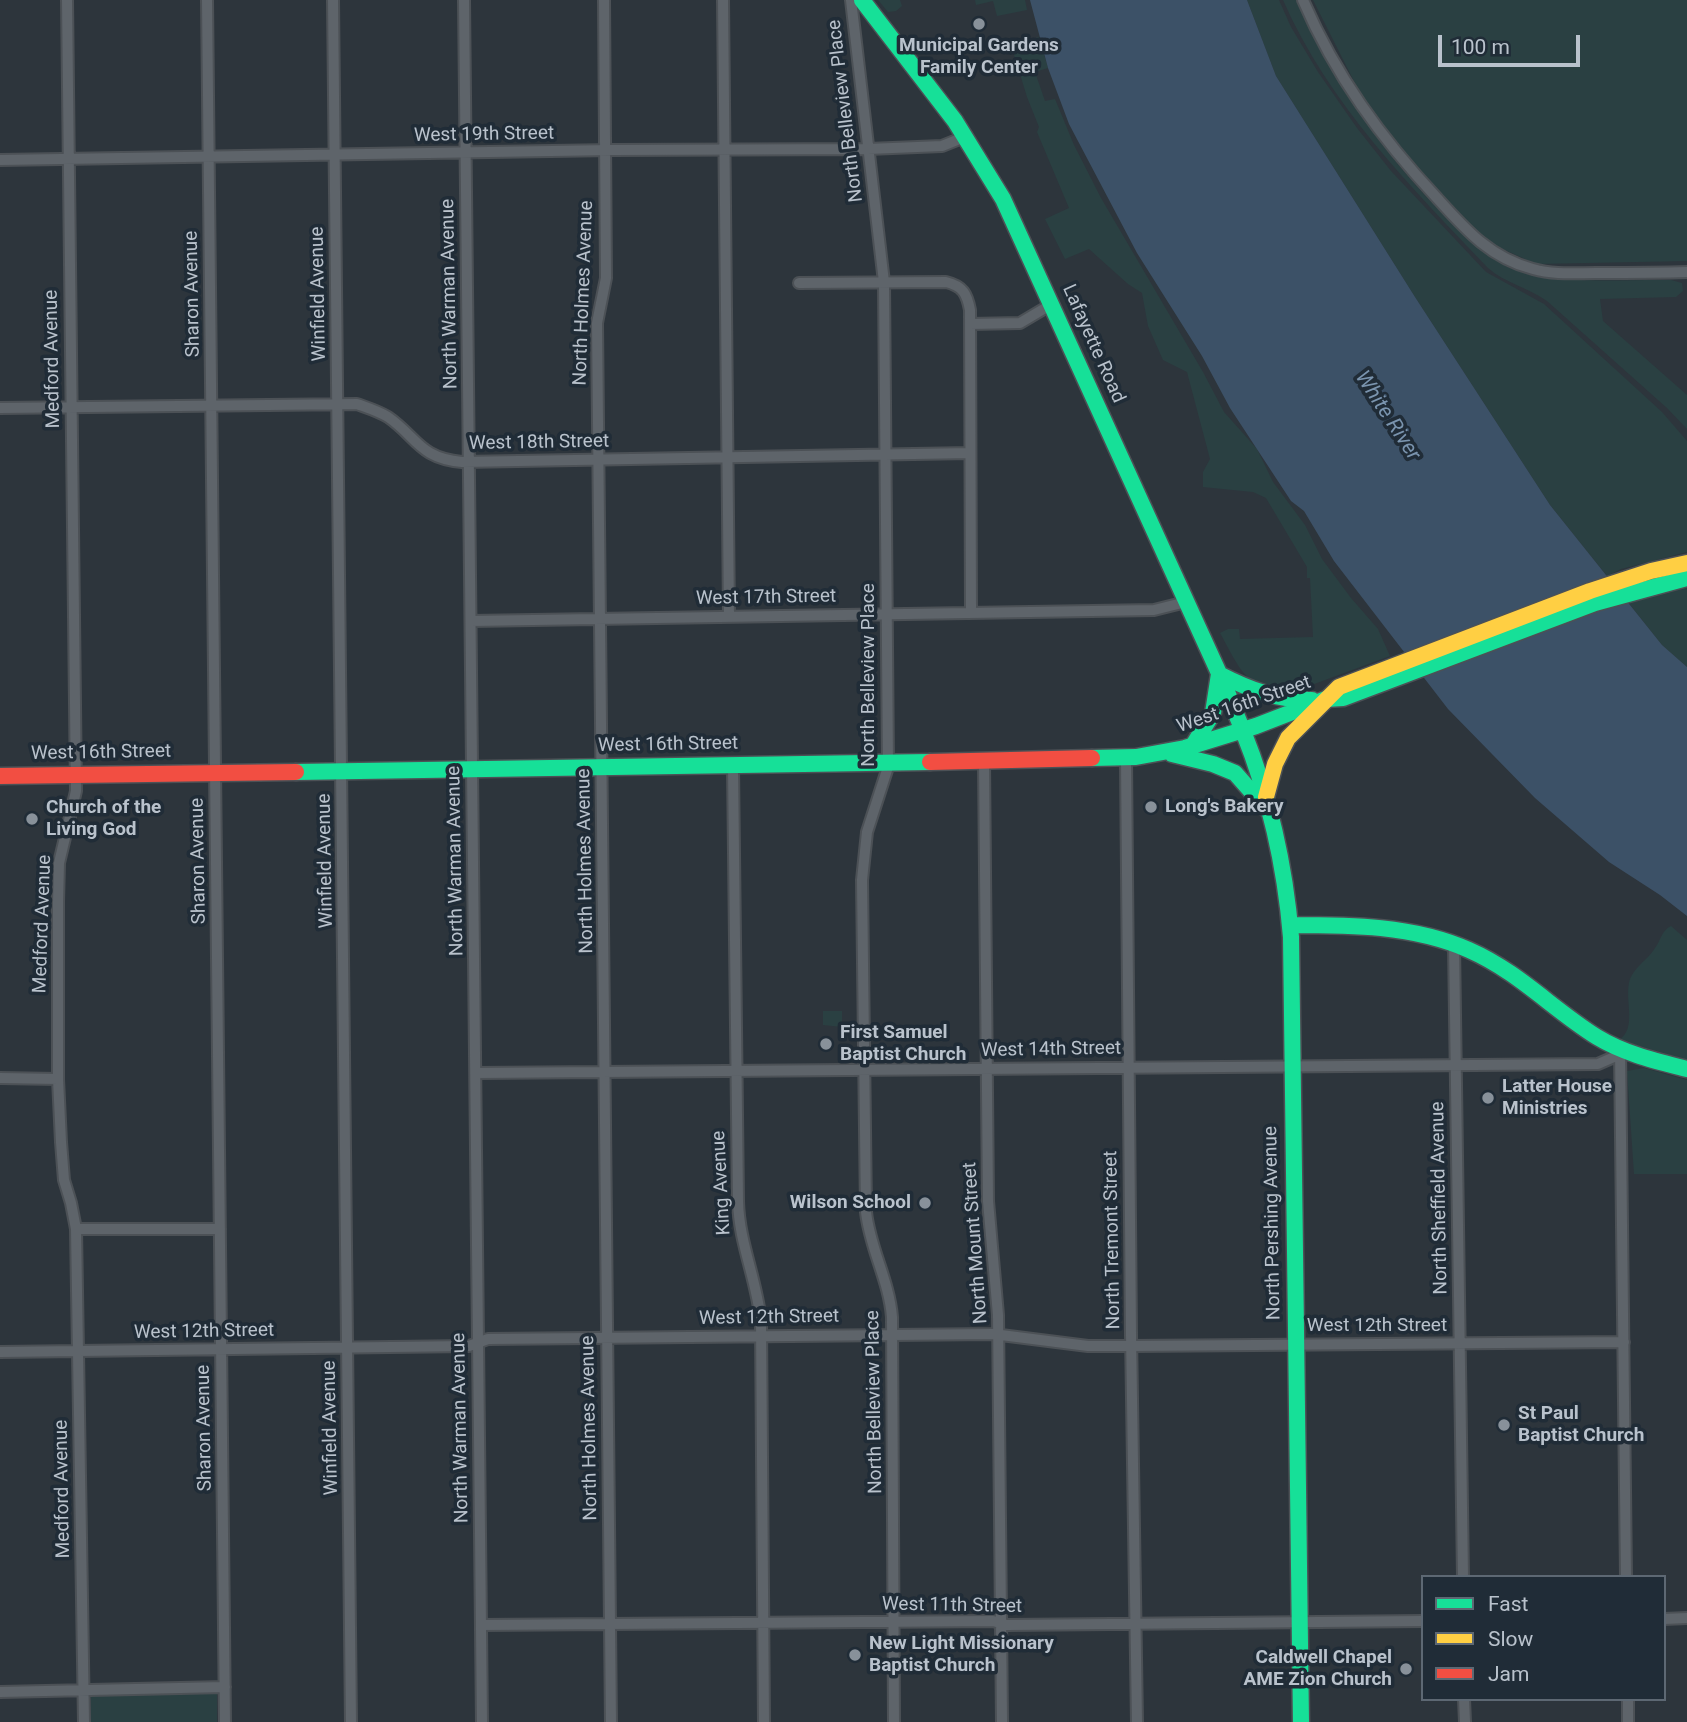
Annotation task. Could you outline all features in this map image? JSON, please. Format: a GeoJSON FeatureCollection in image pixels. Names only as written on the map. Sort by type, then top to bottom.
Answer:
{"type":"FeatureCollection","features":[{"type":"Feature","properties":{"kind":"main road","name":"Lafayette Road"},"geometry":{"type":"LineString","coordinates":[[862,0],[927,80],[967,136],[1003,199],[1243,731]]}},
{"type":"Feature","properties":{"kind":"main road","name":"West 16th Street"},"geometry":{"type":"LineString","coordinates":[[1653,578],[1687,563]]}},
{"type":"Feature","properties":{"kind":"main road","name":"West 16th Street"},"geometry":{"type":"LineString","coordinates":[[0,776],[1126,758],[1192,747],[1243,731],[1326,699],[1339,687],[1359,685],[1590,591],[1653,578],[1687,578]]}},
{"type":"Feature","properties":{"kind":"main road"},"geometry":{"type":"LineString","coordinates":[[1192,747],[1213,713],[1219,674],[1269,698],[1289,701],[1326,699]]}},
{"type":"Feature","properties":{"kind":"main road"},"geometry":{"type":"LineString","coordinates":[[1266,797],[1275,764],[1288,738],[1326,699]]}},
{"type":"Feature","properties":{"kind":"main road","name":"North Pershing Avenue"},"geometry":{"type":"LineString","coordinates":[[1243,731],[1271,814],[1282,860],[1290,925],[1301,1722]]}},
{"type":"Feature","properties":{"kind":"main road"},"geometry":{"type":"LineString","coordinates":[[1165,753],[1213,764],[1235,773],[1271,814]]}},
{"type":"Feature","properties":{"kind":"main road"},"geometry":{"type":"LineString","coordinates":[[1290,925],[1386,927],[1454,944],[1528,984],[1589,1032],[1620,1049],[1687,1069]]}},
{"type":"Feature","properties":{"kind":"street","name":"Medford Avenue"},"geometry":{"type":"LineString","coordinates":[[67,0],[75,796],[59,863],[58,1079],[64,1180],[76,1230],[84,1722]]}},
{"type":"Feature","properties":{"kind":"street","name":"Sharon Avenue"},"geometry":{"type":"LineString","coordinates":[[207,0],[225,1722]]}},
{"type":"Feature","properties":{"kind":"street","name":"Winfield Avenue"},"geometry":{"type":"LineString","coordinates":[[333,0],[351,1722]]}},
{"type":"Feature","properties":{"kind":"street","name":"North Warman Avenue"},"geometry":{"type":"LineString","coordinates":[[464,0],[482,1722]]}},
{"type":"Feature","properties":{"kind":"street","name":"North Holmes Avenue"},"geometry":{"type":"LineString","coordinates":[[604,0],[606,278],[597,323],[611,1722]]}},
{"type":"Feature","properties":{"kind":"street"},"geometry":{"type":"LineString","coordinates":[[723,0],[729,617]]}},
{"type":"Feature","properties":{"kind":"street","name":"North Belleview Place"},"geometry":{"type":"LineString","coordinates":[[850,0],[884,282],[888,762],[887,774],[868,829],[863,862],[866,1212],[873,1251],[890,1298],[893,1334],[894,1722]]}},
{"type":"Feature","properties":{"kind":"street"},"geometry":{"type":"LineString","coordinates":[[1303,0],[1333,62],[1384,138],[1469,233],[1494,253],[1531,269],[1558,274],[1687,272]]}},
{"type":"Feature","properties":{"kind":"street","name":"West 19th Street"},"geometry":{"type":"LineString","coordinates":[[0,160],[606,150],[868,149],[943,146],[967,136]]}},
{"type":"Feature","properties":{"kind":"street"},"geometry":{"type":"LineString","coordinates":[[799,283],[946,282],[955,284],[966,294],[970,310],[971,613]]}},
{"type":"Feature","properties":{"kind":"street"},"geometry":{"type":"LineString","coordinates":[[970,324],[1020,323],[1052,304]]}},
{"type":"Feature","properties":{"kind":"street","name":"West 18th Street"},"geometry":{"type":"LineString","coordinates":[[0,408],[358,404],[389,418],[421,448],[453,461],[970,453]]}},
{"type":"Feature","properties":{"kind":"street","name":"West 17th Street"},"geometry":{"type":"LineString","coordinates":[[471,621],[1154,610],[1186,602]]}},
{"type":"Feature","properties":{"kind":"street","name":"North Tremont Street"},"geometry":{"type":"LineString","coordinates":[[1126,758],[1137,1722]]}},
{"type":"Feature","properties":{"kind":"street","name":"North Mount Street"},"geometry":{"type":"LineString","coordinates":[[984,761],[988,1219],[999,1335],[1002,1722]]}},
{"type":"Feature","properties":{"kind":"street","name":"King Avenue"},"geometry":{"type":"LineString","coordinates":[[733,765],[739,1219],[757,1295],[761,1336],[765,1722]]}},
{"type":"Feature","properties":{"kind":"street","name":"North Sheffield Avenue"},"geometry":{"type":"LineString","coordinates":[[1454,944],[1463,1575]]}},
{"type":"Feature","properties":{"kind":"street"},"geometry":{"type":"LineString","coordinates":[[1620,1049],[1626,1575]]}},
{"type":"Feature","properties":{"kind":"street","name":"West 14th Street"},"geometry":{"type":"LineString","coordinates":[[476,1073],[1598,1064],[1614,1057],[1620,1049]]}},
{"type":"Feature","properties":{"kind":"street"},"geometry":{"type":"LineString","coordinates":[[0,1079],[58,1079]]}},
{"type":"Feature","properties":{"kind":"street"},"geometry":{"type":"LineString","coordinates":[[76,1230],[220,1229]]}},
{"type":"Feature","properties":{"kind":"street","name":"West 12th Street"},"geometry":{"type":"LineString","coordinates":[[0,1352],[469,1346],[484,1339],[893,1334],[999,1335],[1088,1346],[1623,1342]]}},
{"type":"Feature","properties":{"kind":"street"},"geometry":{"type":"LineString","coordinates":[[1666,1619],[1687,1618]]}},
{"type":"Feature","properties":{"kind":"street","name":"West 11th Street"},"geometry":{"type":"LineString","coordinates":[[481,1625],[1421,1621]]}},
{"type":"Feature","properties":{"kind":"street"},"geometry":{"type":"LineString","coordinates":[[0,1692],[225,1687]]}},
{"type":"Feature","properties":{"kind":"street"},"geometry":{"type":"LineString","coordinates":[[1464,1701],[1465,1722]]}},
{"type":"Feature","properties":{"kind":"street"},"geometry":{"type":"LineString","coordinates":[[1628,1701],[1628,1722]]}},
{"type":"Feature","properties":{"kind":"green space"},"geometry":{"type":"Polygon","coordinates":[[[878,0],[900,0],[902,6],[896,11],[888,12],[878,0]]]}},
{"type":"Feature","properties":{"kind":"green space"},"geometry":{"type":"Polygon","coordinates":[[[975,0],[1025,0],[1027,10],[997,16],[993,1],[976,5],[975,0]]]}},
{"type":"Feature","properties":{"kind":"green space"},"geometry":{"type":"Polygon","coordinates":[[[1247,0],[1279,0],[1291,27],[1318,72],[1357,128],[1391,171],[1486,272],[1544,304],[1662,412],[1687,441],[1687,552],[1621,569],[1607,576],[1550,505],[1276,76],[1247,0]]]}},
{"type":"Feature","properties":{"kind":"green space"},"geometry":{"type":"Polygon","coordinates":[[[1283,0],[1296,0],[1343,88],[1401,168],[1470,241],[1488,255],[1518,271],[1552,278],[1671,280],[1682,283],[1683,291],[1676,297],[1600,299],[1603,321],[1687,395],[1687,429],[1547,301],[1488,268],[1459,238],[1401,175],[1348,110],[1302,38],[1283,0]]]}},
{"type":"Feature","properties":{"kind":"green space"},"geometry":{"type":"Polygon","coordinates":[[[1313,0],[1687,0],[1687,261],[1536,264],[1485,241],[1431,185],[1369,111],[1313,0]]]}},
{"type":"Feature","properties":{"kind":"green space"},"geometry":{"type":"Polygon","coordinates":[[[1039,37],[1048,68],[1035,72],[1045,101],[1055,99],[1074,145],[1101,198],[1224,412],[1257,449],[1273,482],[1305,525],[1322,559],[1378,629],[1390,656],[1290,693],[1263,688],[1246,675],[1233,656],[1220,633],[1228,629],[1239,629],[1240,639],[1313,637],[1307,567],[1266,498],[1253,492],[1203,487],[1203,472],[1210,459],[1187,372],[1163,360],[1148,326],[1142,293],[1089,249],[1065,259],[1045,219],[1069,208],[1037,132],[1039,127],[1011,45],[1039,37]]]}},
{"type":"Feature","properties":{"kind":"green space"},"geometry":{"type":"Polygon","coordinates":[[[1687,587],[1687,667],[1662,645],[1627,601],[1687,587]]]}},
{"type":"Feature","properties":{"kind":"green space"},"geometry":{"type":"Polygon","coordinates":[[[1671,926],[1687,940],[1687,1060],[1619,1040],[1628,1029],[1628,990],[1631,978],[1652,952],[1665,930],[1671,926]]]}},
{"type":"Feature","properties":{"kind":"green space"},"geometry":{"type":"Polygon","coordinates":[[[823,1011],[842,1011],[842,1027],[823,1025],[823,1011]]]}},
{"type":"Feature","properties":{"kind":"green space"},"geometry":{"type":"Polygon","coordinates":[[[1644,1068],[1687,1080],[1687,1174],[1634,1174],[1627,1071],[1644,1068]]]}},
{"type":"Feature","properties":{"kind":"green space"},"geometry":{"type":"Polygon","coordinates":[[[217,1693],[217,1722],[91,1722],[91,1694],[217,1693]]]}},
{"type":"Feature","properties":{"kind":"water","name":"White River"},"geometry":{"type":"Polygon","coordinates":[[[1030,0],[1247,0],[1276,76],[1550,505],[1662,645],[1687,667],[1687,916],[1609,862],[1535,798],[1448,709],[1334,561],[1304,511],[1291,501],[1230,408],[1202,356],[1137,253],[1069,124],[1048,68],[1030,0]]]}},
{"type":"Feature","properties":{"kind":"traffic: fast"},"geometry":{"type":"LineString","coordinates":[[862,0],[955,121],[1003,199],[1243,731]]}},
{"type":"Feature","properties":{"kind":"traffic: fast"},"geometry":{"type":"LineString","coordinates":[[1092,758],[1136,757],[1185,748],[1256,726],[1326,699],[1343,698],[1595,603],[1687,578]]}},
{"type":"Feature","properties":{"kind":"traffic: fast"},"geometry":{"type":"LineString","coordinates":[[1219,674],[1264,693],[1312,700]]}},
{"type":"Feature","properties":{"kind":"traffic: fast"},"geometry":{"type":"LineString","coordinates":[[1192,747],[1213,713],[1219,674]]}},
{"type":"Feature","properties":{"kind":"traffic: fast"},"geometry":{"type":"LineString","coordinates":[[1243,731],[1275,832],[1291,937],[1301,1722]]}},
{"type":"Feature","properties":{"kind":"traffic: fast"},"geometry":{"type":"LineString","coordinates":[[1172,754],[1213,764],[1235,773],[1271,814]]}},
{"type":"Feature","properties":{"kind":"traffic: fast"},"geometry":{"type":"LineString","coordinates":[[296,772],[930,762]]}},
{"type":"Feature","properties":{"kind":"traffic: fast"},"geometry":{"type":"LineString","coordinates":[[1290,925],[1381,928],[1448,942],[1504,969],[1608,1043],[1687,1069]]}},
{"type":"Feature","properties":{"kind":"traffic: slow"},"geometry":{"type":"LineString","coordinates":[[1266,797],[1275,764],[1288,738],[1339,687],[1590,591],[1651,571],[1687,563]]}},
{"type":"Feature","properties":{"kind":"traffic: jam"},"geometry":{"type":"LineString","coordinates":[[930,762],[1092,758]]}},
{"type":"Feature","properties":{"kind":"traffic: jam"},"geometry":{"type":"LineString","coordinates":[[0,776],[296,772]]}},
{"type":"Feature","properties":{"kind":"place","name":"Municipal Gardens Family Center"},"geometry":{"type":"Point","coordinates":[979,24]}},
{"type":"Feature","properties":{"kind":"place","name":"Long's Bakery"},"geometry":{"type":"Point","coordinates":[1151,807]}},
{"type":"Feature","properties":{"kind":"place","name":"Church of the Living God"},"geometry":{"type":"Point","coordinates":[32,819]}},
{"type":"Feature","properties":{"kind":"place","name":"First Samuel Baptist Church"},"geometry":{"type":"Point","coordinates":[826,1044]}},
{"type":"Feature","properties":{"kind":"place","name":"Latter House Ministries"},"geometry":{"type":"Point","coordinates":[1488,1098]}},
{"type":"Feature","properties":{"kind":"place","name":"Wilson School"},"geometry":{"type":"Point","coordinates":[925,1203]}},
{"type":"Feature","properties":{"kind":"place","name":"St Paul Baptist Church"},"geometry":{"type":"Point","coordinates":[1504,1425]}},
{"type":"Feature","properties":{"kind":"place","name":"New Light Missionary Baptist Church"},"geometry":{"type":"Point","coordinates":[855,1655]}},
{"type":"Feature","properties":{"kind":"place","name":"Caldwell Chapel AME Zion Church"},"geometry":{"type":"Point","coordinates":[1406,1669]}}]}
